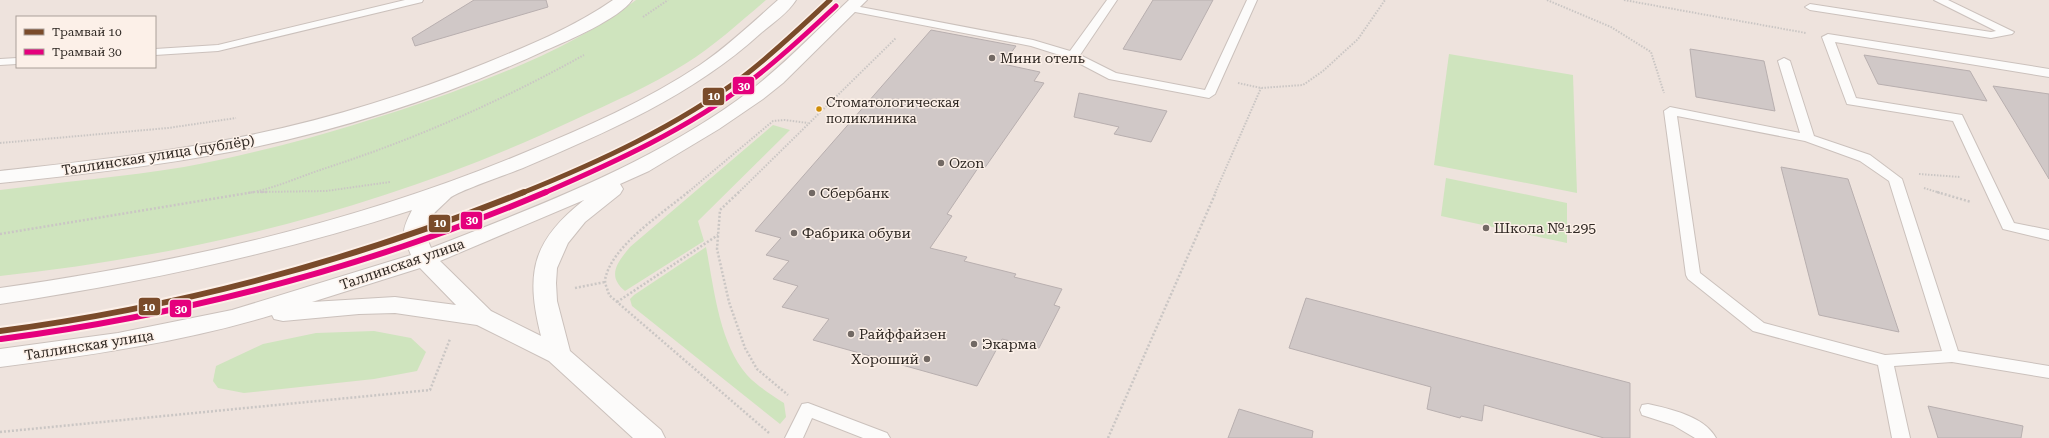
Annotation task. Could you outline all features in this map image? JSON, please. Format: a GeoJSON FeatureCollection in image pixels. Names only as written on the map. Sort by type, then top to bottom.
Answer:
{"type":"FeatureCollection","features":[{"type":"Feature","properties":{"kind":"main road","name":"Таллинская улица (дублёр)"},"geometry":{"type":"LineString","coordinates":[[0,177],[196,152],[286,134],[375,110],[428,93],[564,36],[612,9],[624,0]]}},
{"type":"Feature","properties":{"kind":"main road"},"geometry":{"type":"LineString","coordinates":[[0,296],[119,278],[262,248],[444,193],[580,136],[666,93],[723,57],[788,0]]}},
{"type":"Feature","properties":{"kind":"main road","name":"Таллинская улица"},"geometry":{"type":"LineString","coordinates":[[0,358],[118,342],[233,318],[424,259],[482,236],[642,167],[712,125],[756,95],[855,4]]}},
{"type":"Feature","properties":{"kind":"main road"},"geometry":{"type":"LineString","coordinates":[[558,355],[544,282],[555,246],[576,218],[642,167]]}},
{"type":"Feature","properties":{"kind":"main road"},"geometry":{"type":"LineString","coordinates":[[444,193],[423,210],[418,219],[414,235],[424,259],[482,317]]}},
{"type":"Feature","properties":{"kind":"main road"},"geometry":{"type":"LineString","coordinates":[[233,318],[380,305],[414,306],[482,317],[558,355],[651,438]]}},
{"type":"Feature","properties":{"kind":"lane"},"geometry":{"type":"LineString","coordinates":[[156,52],[218,48],[418,0]]}},
{"type":"Feature","properties":{"kind":"lane"},"geometry":{"type":"LineString","coordinates":[[1073,56],[1112,0]]}},
{"type":"Feature","properties":{"kind":"lane"},"geometry":{"type":"LineString","coordinates":[[855,4],[913,21],[1034,43],[1073,56],[1112,76],[1209,94],[1252,0]]}},
{"type":"Feature","properties":{"kind":"lane"},"geometry":{"type":"LineString","coordinates":[[1810,7],[1991,35],[2008,32],[1939,0]]}},
{"type":"Feature","properties":{"kind":"lane"},"geometry":{"type":"LineString","coordinates":[[2049,73],[1828,37],[1851,101],[1958,118],[2008,226],[2049,235]]}},
{"type":"Feature","properties":{"kind":"lane"},"geometry":{"type":"LineString","coordinates":[[0,62],[16,61]]}},
{"type":"Feature","properties":{"kind":"lane"},"geometry":{"type":"LineString","coordinates":[[1784,61],[1808,138]]}},
{"type":"Feature","properties":{"kind":"lane"},"geometry":{"type":"LineString","coordinates":[[1952,356],[1890,176],[1865,158],[1808,138],[1670,111],[1693,275],[1759,327],[1885,361],[1952,356],[2049,372]]}},
{"type":"Feature","properties":{"kind":"lane"},"geometry":{"type":"LineString","coordinates":[[1885,361],[1901,438]]}},
{"type":"Feature","properties":{"kind":"lane"},"geometry":{"type":"LineString","coordinates":[[794,438],[808,409],[881,438]]}},
{"type":"Feature","properties":{"kind":"lane"},"geometry":{"type":"LineString","coordinates":[[1648,410],[1674,417],[1690,425],[1707,438]]}},
{"type":"Feature","properties":{"kind":"path"},"geometry":{"type":"LineString","coordinates":[[1216,79],[1261,88],[1303,85],[1322,71],[1358,39],[1385,0]]}},
{"type":"Feature","properties":{"kind":"path"},"geometry":{"type":"LineString","coordinates":[[1547,0],[1611,28],[1651,52],[1670,111]]}},
{"type":"Feature","properties":{"kind":"path"},"geometry":{"type":"LineString","coordinates":[[1624,0],[1828,37]]}},
{"type":"Feature","properties":{"kind":"path"},"geometry":{"type":"LineString","coordinates":[[808,409],[763,374],[758,369],[745,348],[729,302],[717,249],[720,210],[913,21]]}},
{"type":"Feature","properties":{"kind":"path"},"geometry":{"type":"LineString","coordinates":[[1108,438],[1261,88]]}},
{"type":"Feature","properties":{"kind":"path"},"geometry":{"type":"LineString","coordinates":[[0,143],[168,128],[243,117]]}},
{"type":"Feature","properties":{"kind":"path"},"geometry":{"type":"LineString","coordinates":[[775,438],[617,302],[609,294],[605,282],[612,260],[622,247],[773,121],[785,120],[809,123]]}},
{"type":"Feature","properties":{"kind":"path"},"geometry":{"type":"LineString","coordinates":[[1890,176],[1986,178]]}},
{"type":"Feature","properties":{"kind":"path"},"geometry":{"type":"LineString","coordinates":[[1890,176],[2001,211]]}},
{"type":"Feature","properties":{"kind":"path"},"geometry":{"type":"LineString","coordinates":[[253,192],[326,191],[395,181]]}},
{"type":"Feature","properties":{"kind":"path"},"geometry":{"type":"LineString","coordinates":[[617,302],[718,235]]}},
{"type":"Feature","properties":{"kind":"path"},"geometry":{"type":"LineString","coordinates":[[574,288],[605,282]]}},
{"type":"Feature","properties":{"kind":"path"},"geometry":{"type":"LineString","coordinates":[[0,432],[430,390],[448,342],[455,334]]}},
{"type":"Feature","properties":{"kind":"green space"},"geometry":{"type":"Polygon","coordinates":[[[636,0],[766,0],[706,50],[658,80],[506,150],[436,177],[365,201],[294,222],[221,240],[148,255],[74,267],[0,276],[0,190],[138,174],[184,167],[252,153],[352,126],[450,93],[523,64],[570,42],[593,29],[636,0]]]}},
{"type":"Feature","properties":{"kind":"green space"},"geometry":{"type":"Polygon","coordinates":[[[1449,54],[1573,75],[1577,193],[1434,165],[1449,54]]]}},
{"type":"Feature","properties":{"kind":"green space"},"geometry":{"type":"Polygon","coordinates":[[[773,125],[790,130],[698,221],[704,241],[625,291],[619,285],[615,274],[618,263],[630,247],[773,125]]]}},
{"type":"Feature","properties":{"kind":"green space"},"geometry":{"type":"Polygon","coordinates":[[[1446,178],[1567,203],[1567,243],[1441,216],[1446,178]]]}},
{"type":"Feature","properties":{"kind":"green space"},"geometry":{"type":"Polygon","coordinates":[[[706,247],[719,314],[730,347],[747,375],[760,387],[784,403],[786,417],[780,424],[632,306],[630,299],[634,295],[706,247]]]}},
{"type":"Feature","properties":{"kind":"green space"},"geometry":{"type":"Polygon","coordinates":[[[374,331],[411,338],[426,352],[417,371],[374,379],[244,393],[218,388],[213,381],[216,366],[263,344],[316,333],[374,331]]]}},
{"type":"Feature","properties":{"kind":"building"},"geometry":{"type":"Polygon","coordinates":[[[474,0],[546,0],[548,7],[415,46],[412,38],[474,0]]]}},
{"type":"Feature","properties":{"kind":"building"},"geometry":{"type":"Polygon","coordinates":[[[1153,0],[1213,0],[1181,60],[1123,49],[1153,0]]]}},
{"type":"Feature","properties":{"kind":"building"},"geometry":{"type":"Polygon","coordinates":[[[931,30],[1016,46],[1003,64],[1040,72],[1034,81],[1044,83],[984,169],[978,168],[947,214],[952,216],[930,248],[967,257],[964,261],[1016,274],[1014,277],[1062,289],[1054,305],[1060,307],[1039,348],[1002,339],[977,386],[813,340],[829,319],[782,307],[798,286],[773,279],[789,261],[766,255],[781,238],[755,231],[931,30]]]}},
{"type":"Feature","properties":{"kind":"building"},"geometry":{"type":"Polygon","coordinates":[[[1690,49],[1764,61],[1775,111],[1696,97],[1690,49]]]}},
{"type":"Feature","properties":{"kind":"building"},"geometry":{"type":"Polygon","coordinates":[[[1864,55],[1970,71],[1987,101],[1878,84],[1864,55]]]}},
{"type":"Feature","properties":{"kind":"building"},"geometry":{"type":"Polygon","coordinates":[[[1993,86],[2049,94],[2049,179],[2015,122],[1993,86]]]}},
{"type":"Feature","properties":{"kind":"building"},"geometry":{"type":"Polygon","coordinates":[[[1079,93],[1167,111],[1151,142],[1114,134],[1119,127],[1074,117],[1079,93]]]}},
{"type":"Feature","properties":{"kind":"building"},"geometry":{"type":"Polygon","coordinates":[[[1781,167],[1848,179],[1899,332],[1819,315],[1781,167]]]}},
{"type":"Feature","properties":{"kind":"building"},"geometry":{"type":"Polygon","coordinates":[[[1306,298],[1630,383],[1630,438],[1604,438],[1484,405],[1482,421],[1461,416],[1460,418],[1427,409],[1431,387],[1289,348],[1306,298]]]}},
{"type":"Feature","properties":{"kind":"building"},"geometry":{"type":"Polygon","coordinates":[[[1928,406],[2023,426],[2021,438],[1938,438],[1928,406]]]}},
{"type":"Feature","properties":{"kind":"building"},"geometry":{"type":"Polygon","coordinates":[[[1239,409],[1313,431],[1312,438],[1228,438],[1239,409]]]}},
{"type":"Feature","properties":{"kind":"tram line","name":"10"},"geometry":{"type":"LineString","coordinates":[[0,331],[120,313],[240,286],[299,270],[415,233],[539,186],[605,157],[700,106],[730,86],[782,45],[830,0]]}},
{"type":"Feature","properties":{"kind":"tram line","name":"30"},"geometry":{"type":"LineString","coordinates":[[1,339],[122,321],[242,294],[360,260],[543,193],[642,148],[705,112],[735,92],[774,62],[836,6]]}},
{"type":"Feature","properties":{"kind":"place","name":"Мини отель"},"geometry":{"type":"Point","coordinates":[992,58]}},
{"type":"Feature","properties":{"kind":"place","name":"Стоматологическая поликлиника"},"geometry":{"type":"Point","coordinates":[819,109]}},
{"type":"Feature","properties":{"kind":"place","name":"Ozon"},"geometry":{"type":"Point","coordinates":[941,163]}},
{"type":"Feature","properties":{"kind":"place","name":"Сбербанк"},"geometry":{"type":"Point","coordinates":[812,193]}},
{"type":"Feature","properties":{"kind":"place","name":"Школа №1295"},"geometry":{"type":"Point","coordinates":[1486,228]}},
{"type":"Feature","properties":{"kind":"place","name":"Фабрика обуви"},"geometry":{"type":"Point","coordinates":[794,233]}},
{"type":"Feature","properties":{"kind":"place","name":"Райффайзен"},"geometry":{"type":"Point","coordinates":[851,334]}},
{"type":"Feature","properties":{"kind":"place","name":"Экарма"},"geometry":{"type":"Point","coordinates":[974,344]}},
{"type":"Feature","properties":{"kind":"place","name":"Хороший"},"geometry":{"type":"Point","coordinates":[927,359]}}]}
